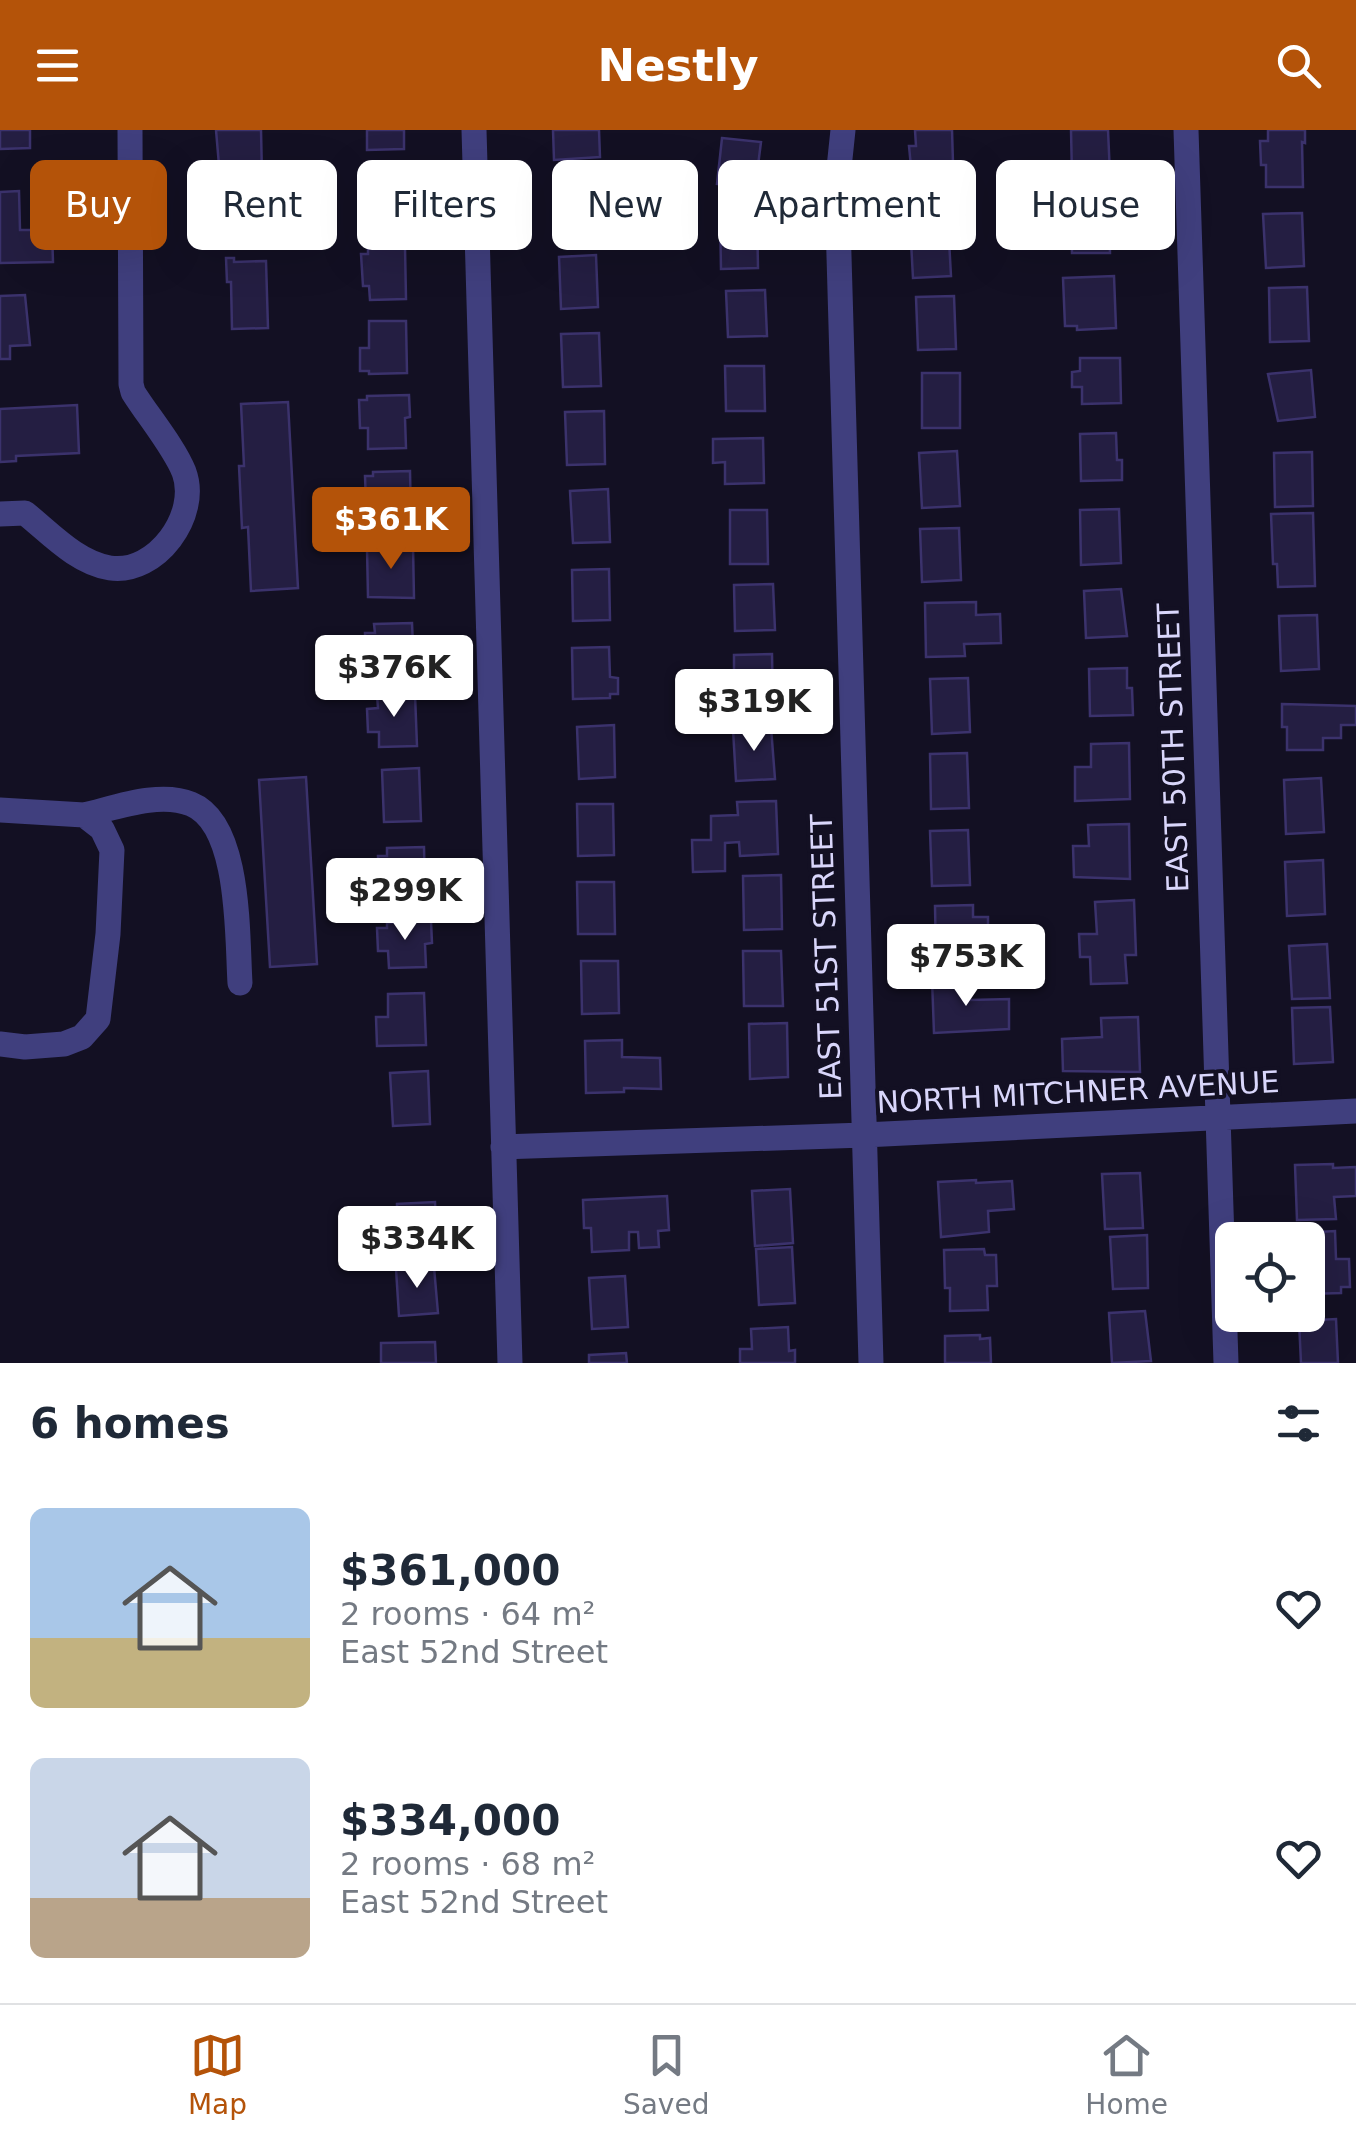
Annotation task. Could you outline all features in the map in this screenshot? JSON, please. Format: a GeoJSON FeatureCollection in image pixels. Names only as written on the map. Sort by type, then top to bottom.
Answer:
{"type":"FeatureCollection","features":[{"type":"Feature","properties":{"kind":"street"},"geometry":{"type":"LineString","coordinates":[[0,514],[26,513],[88,562],[120,568],[145,560],[166,544],[185,510],[184,472],[131,384],[130,130]]}},
{"type":"Feature","properties":{"kind":"street"},"geometry":{"type":"LineString","coordinates":[[474,130],[510,1363]]}},
{"type":"Feature","properties":{"kind":"street","name":"EAST 51ST STREET"},"geometry":{"type":"LineString","coordinates":[[843,130],[838,187],[870,1363]]}},
{"type":"Feature","properties":{"kind":"street","name":"EAST 50TH STREET"},"geometry":{"type":"LineString","coordinates":[[1186,130],[1226,1363]]}},
{"type":"Feature","properties":{"kind":"street"},"geometry":{"type":"LineString","coordinates":[[0,810],[84,815],[154,800],[192,804],[214,824],[230,854],[240,983]]}},
{"type":"Feature","properties":{"kind":"street"},"geometry":{"type":"LineString","coordinates":[[0,1044],[64,1044],[82,1037],[98,1019],[112,850],[102,828],[84,815]]}},
{"type":"Feature","properties":{"kind":"street","name":"NORTH MITCHNER AVENUE"},"geometry":{"type":"LineString","coordinates":[[503,1147],[864,1135],[1356,1111]]}},
{"type":"Feature","properties":{"kind":"building"},"geometry":{"type":"Polygon","coordinates":[[[0,130],[30,130],[30,148],[0,149],[0,130]]]}},
{"type":"Feature","properties":{"kind":"building"},"geometry":{"type":"Polygon","coordinates":[[[216,130],[261,130],[262,160],[219,160],[216,130]]]}},
{"type":"Feature","properties":{"kind":"building"},"geometry":{"type":"Polygon","coordinates":[[[367,130],[404,130],[404,149],[367,150],[367,130]]]}},
{"type":"Feature","properties":{"kind":"building"},"geometry":{"type":"Polygon","coordinates":[[[553,130],[599,130],[600,157],[554,160],[553,130]]]}},
{"type":"Feature","properties":{"kind":"building"},"geometry":{"type":"Polygon","coordinates":[[[915,130],[952,130],[953,160],[910,160],[909,146],[916,146],[915,130]]]}},
{"type":"Feature","properties":{"kind":"building"},"geometry":{"type":"Polygon","coordinates":[[[1071,130],[1108,130],[1109,160],[1072,160],[1071,130]]]}},
{"type":"Feature","properties":{"kind":"building"},"geometry":{"type":"Polygon","coordinates":[[[1268,130],[1305,130],[1303,187],[1266,187],[1260,141],[1268,141],[1268,130]]]}},
{"type":"Feature","properties":{"kind":"building"},"geometry":{"type":"Polygon","coordinates":[[[722,138],[761,142],[759,160],[720,160],[722,138]]]}},
{"type":"Feature","properties":{"kind":"building"},"geometry":{"type":"Polygon","coordinates":[[[19,191],[20,230],[30,230],[30,250],[53,250],[53,262],[0,263],[0,192],[19,191]]]}},
{"type":"Feature","properties":{"kind":"building"},"geometry":{"type":"Polygon","coordinates":[[[1302,213],[1304,266],[1266,268],[1263,214],[1302,213]]]}},
{"type":"Feature","properties":{"kind":"building"},"geometry":{"type":"Polygon","coordinates":[[[368,250],[405,250],[406,299],[370,300],[369,286],[363,286],[361,254],[368,254],[368,250]]]}},
{"type":"Feature","properties":{"kind":"building"},"geometry":{"type":"Polygon","coordinates":[[[721,250],[758,250],[758,268],[721,269],[721,250]]]}},
{"type":"Feature","properties":{"kind":"building"},"geometry":{"type":"Polygon","coordinates":[[[911,250],[950,250],[951,276],[913,278],[911,250]]]}},
{"type":"Feature","properties":{"kind":"building"},"geometry":{"type":"Polygon","coordinates":[[[1072,250],[1110,250],[1110,253],[1072,250]]]}},
{"type":"Feature","properties":{"kind":"building"},"geometry":{"type":"Polygon","coordinates":[[[596,255],[598,307],[561,309],[559,257],[596,255]]]}},
{"type":"Feature","properties":{"kind":"building"},"geometry":{"type":"Polygon","coordinates":[[[226,258],[234,258],[234,262],[266,261],[268,328],[232,329],[226,258]]]}},
{"type":"Feature","properties":{"kind":"building"},"geometry":{"type":"Polygon","coordinates":[[[1114,276],[1116,328],[1077,330],[1077,326],[1065,326],[1063,278],[1114,276]]]}},
{"type":"Feature","properties":{"kind":"building"},"geometry":{"type":"Polygon","coordinates":[[[1307,287],[1309,341],[1270,342],[1269,288],[1307,287]]]}},
{"type":"Feature","properties":{"kind":"building"},"geometry":{"type":"Polygon","coordinates":[[[765,290],[767,336],[728,337],[726,291],[765,290]]]}},
{"type":"Feature","properties":{"kind":"building"},"geometry":{"type":"Polygon","coordinates":[[[25,295],[30,345],[10,346],[10,359],[0,359],[0,296],[25,295]]]}},
{"type":"Feature","properties":{"kind":"building"},"geometry":{"type":"Polygon","coordinates":[[[954,296],[956,349],[918,350],[916,297],[954,296]]]}},
{"type":"Feature","properties":{"kind":"building"},"geometry":{"type":"Polygon","coordinates":[[[369,321],[406,321],[407,373],[360,371],[360,348],[369,348],[369,321]]]}},
{"type":"Feature","properties":{"kind":"building"},"geometry":{"type":"Polygon","coordinates":[[[599,333],[601,386],[563,387],[561,334],[599,333]]]}},
{"type":"Feature","properties":{"kind":"building"},"geometry":{"type":"Polygon","coordinates":[[[1080,358],[1120,358],[1121,403],[1082,404],[1082,387],[1072,387],[1072,372],[1080,371],[1080,358]]]}},
{"type":"Feature","properties":{"kind":"building"},"geometry":{"type":"Polygon","coordinates":[[[725,366],[764,366],[765,411],[726,411],[725,366]]]}},
{"type":"Feature","properties":{"kind":"building"},"geometry":{"type":"Polygon","coordinates":[[[1311,370],[1315,417],[1278,421],[1268,374],[1311,370]]]}},
{"type":"Feature","properties":{"kind":"building"},"geometry":{"type":"Polygon","coordinates":[[[922,373],[960,373],[960,428],[922,428],[922,373]]]}},
{"type":"Feature","properties":{"kind":"building"},"geometry":{"type":"Polygon","coordinates":[[[409,395],[406,448],[368,449],[368,428],[360,428],[359,400],[367,400],[367,396],[409,395]]]}},
{"type":"Feature","properties":{"kind":"building"},"geometry":{"type":"Polygon","coordinates":[[[288,402],[298,588],[251,591],[248,527],[242,528],[241,404],[288,402]]]}},
{"type":"Feature","properties":{"kind":"building"},"geometry":{"type":"Polygon","coordinates":[[[77,405],[79,453],[16,456],[16,461],[0,462],[0,409],[77,405]]]}},
{"type":"Feature","properties":{"kind":"building"},"geometry":{"type":"Polygon","coordinates":[[[604,411],[605,464],[567,465],[565,412],[604,411]]]}},
{"type":"Feature","properties":{"kind":"building"},"geometry":{"type":"Polygon","coordinates":[[[1116,433],[1122,480],[1081,481],[1080,434],[1116,433]]]}},
{"type":"Feature","properties":{"kind":"building"},"geometry":{"type":"Polygon","coordinates":[[[763,438],[764,483],[725,484],[725,462],[713,463],[713,439],[763,438]]]}},
{"type":"Feature","properties":{"kind":"building"},"geometry":{"type":"Polygon","coordinates":[[[957,451],[960,506],[922,508],[919,453],[957,451]]]}},
{"type":"Feature","properties":{"kind":"building"},"geometry":{"type":"Polygon","coordinates":[[[1312,452],[1313,506],[1275,507],[1274,453],[1312,452]]]}},
{"type":"Feature","properties":{"kind":"building"},"geometry":{"type":"Polygon","coordinates":[[[410,471],[411,522],[374,523],[374,503],[366,504],[365,476],[373,476],[373,472],[410,471]]]}},
{"type":"Feature","properties":{"kind":"building"},"geometry":{"type":"Polygon","coordinates":[[[608,489],[610,542],[573,543],[570,491],[608,489]]]}},
{"type":"Feature","properties":{"kind":"building"},"geometry":{"type":"Polygon","coordinates":[[[1119,509],[1121,563],[1081,565],[1080,510],[1119,509]]]}},
{"type":"Feature","properties":{"kind":"building"},"geometry":{"type":"Polygon","coordinates":[[[730,510],[767,510],[768,564],[730,564],[730,510]]]}},
{"type":"Feature","properties":{"kind":"building"},"geometry":{"type":"Polygon","coordinates":[[[1313,513],[1315,586],[1278,587],[1271,514],[1313,513]]]}},
{"type":"Feature","properties":{"kind":"building"},"geometry":{"type":"Polygon","coordinates":[[[959,528],[961,580],[922,582],[920,529],[959,528]]]}},
{"type":"Feature","properties":{"kind":"building"},"geometry":{"type":"Polygon","coordinates":[[[413,546],[414,598],[368,597],[367,548],[413,546]]]}},
{"type":"Feature","properties":{"kind":"building"},"geometry":{"type":"Polygon","coordinates":[[[609,569],[610,620],[573,621],[572,570],[609,569]]]}},
{"type":"Feature","properties":{"kind":"building"},"geometry":{"type":"Polygon","coordinates":[[[773,584],[775,630],[735,631],[734,585],[773,584]]]}},
{"type":"Feature","properties":{"kind":"building"},"geometry":{"type":"Polygon","coordinates":[[[1121,589],[1127,636],[1086,638],[1084,591],[1121,589]]]}},
{"type":"Feature","properties":{"kind":"building"},"geometry":{"type":"Polygon","coordinates":[[[976,602],[976,615],[1000,614],[1001,643],[964,644],[965,656],[926,657],[925,603],[976,602]]]}},
{"type":"Feature","properties":{"kind":"building"},"geometry":{"type":"Polygon","coordinates":[[[1317,615],[1319,669],[1281,671],[1279,616],[1317,615]]]}},
{"type":"Feature","properties":{"kind":"building"},"geometry":{"type":"Polygon","coordinates":[[[412,623],[414,669],[376,670],[376,658],[366,658],[365,633],[375,633],[374,624],[412,623]]]}},
{"type":"Feature","properties":{"kind":"building"},"geometry":{"type":"Polygon","coordinates":[[[609,647],[610,677],[618,678],[618,694],[610,694],[610,698],[573,699],[572,648],[609,647]]]}},
{"type":"Feature","properties":{"kind":"building"},"geometry":{"type":"Polygon","coordinates":[[[772,654],[773,709],[735,710],[735,702],[720,703],[719,678],[734,678],[734,655],[772,654]]]}},
{"type":"Feature","properties":{"kind":"building"},"geometry":{"type":"Polygon","coordinates":[[[1127,668],[1133,715],[1090,716],[1089,669],[1127,668]]]}},
{"type":"Feature","properties":{"kind":"building"},"geometry":{"type":"Polygon","coordinates":[[[968,678],[970,732],[932,734],[930,679],[968,678]]]}},
{"type":"Feature","properties":{"kind":"building"},"geometry":{"type":"Polygon","coordinates":[[[415,694],[417,746],[379,747],[379,732],[368,732],[367,709],[378,708],[377,695],[415,694]]]}},
{"type":"Feature","properties":{"kind":"building"},"geometry":{"type":"Polygon","coordinates":[[[1282,704],[1356,706],[1356,725],[1341,725],[1341,738],[1323,738],[1323,750],[1287,750],[1282,704]]]}},
{"type":"Feature","properties":{"kind":"building"},"geometry":{"type":"Polygon","coordinates":[[[614,725],[615,777],[579,779],[577,727],[614,725]]]}},
{"type":"Feature","properties":{"kind":"building"},"geometry":{"type":"Polygon","coordinates":[[[771,727],[775,779],[736,781],[733,729],[771,727]]]}},
{"type":"Feature","properties":{"kind":"building"},"geometry":{"type":"Polygon","coordinates":[[[1129,743],[1130,799],[1075,801],[1075,767],[1091,767],[1091,744],[1129,743]]]}},
{"type":"Feature","properties":{"kind":"building"},"geometry":{"type":"Polygon","coordinates":[[[967,753],[969,808],[931,809],[930,754],[967,753]]]}},
{"type":"Feature","properties":{"kind":"building"},"geometry":{"type":"Polygon","coordinates":[[[419,768],[421,821],[384,822],[382,770],[419,768]]]}},
{"type":"Feature","properties":{"kind":"building"},"geometry":{"type":"Polygon","coordinates":[[[306,777],[317,964],[270,967],[259,780],[306,777]]]}},
{"type":"Feature","properties":{"kind":"building"},"geometry":{"type":"Polygon","coordinates":[[[1321,778],[1324,832],[1286,834],[1284,780],[1321,778]]]}},
{"type":"Feature","properties":{"kind":"building"},"geometry":{"type":"Polygon","coordinates":[[[776,801],[778,854],[740,856],[739,842],[725,843],[725,871],[693,872],[692,840],[711,840],[711,816],[738,815],[737,802],[776,801]]]}},
{"type":"Feature","properties":{"kind":"building"},"geometry":{"type":"Polygon","coordinates":[[[577,804],[613,804],[614,855],[578,856],[577,804]]]}},
{"type":"Feature","properties":{"kind":"building"},"geometry":{"type":"Polygon","coordinates":[[[1129,824],[1130,879],[1074,877],[1073,846],[1089,846],[1088,825],[1129,824]]]}},
{"type":"Feature","properties":{"kind":"building"},"geometry":{"type":"Polygon","coordinates":[[[968,830],[970,885],[932,886],[930,831],[968,830]]]}},
{"type":"Feature","properties":{"kind":"building"},"geometry":{"type":"Polygon","coordinates":[[[424,847],[425,892],[388,893],[387,881],[379,881],[378,856],[387,856],[387,848],[424,847]]]}},
{"type":"Feature","properties":{"kind":"building"},"geometry":{"type":"Polygon","coordinates":[[[1323,860],[1325,914],[1287,916],[1285,862],[1323,860]]]}},
{"type":"Feature","properties":{"kind":"building"},"geometry":{"type":"Polygon","coordinates":[[[781,875],[782,929],[744,930],[743,876],[781,875]]]}},
{"type":"Feature","properties":{"kind":"building"},"geometry":{"type":"Polygon","coordinates":[[[577,882],[614,882],[615,934],[578,934],[577,882]]]}},
{"type":"Feature","properties":{"kind":"building"},"geometry":{"type":"Polygon","coordinates":[[[1134,900],[1136,955],[1125,955],[1127,983],[1091,984],[1090,957],[1080,957],[1079,934],[1097,934],[1095,902],[1134,900]]]}},
{"type":"Feature","properties":{"kind":"building"},"geometry":{"type":"Polygon","coordinates":[[[973,905],[973,917],[988,917],[988,944],[972,944],[973,960],[936,960],[935,906],[973,905]]]}},
{"type":"Feature","properties":{"kind":"building"},"geometry":{"type":"Polygon","coordinates":[[[431,921],[432,943],[425,944],[426,967],[389,968],[388,951],[378,951],[377,928],[387,928],[387,923],[431,921]]]}},
{"type":"Feature","properties":{"kind":"building"},"geometry":{"type":"Polygon","coordinates":[[[1327,944],[1330,998],[1292,999],[1289,946],[1327,944]]]}},
{"type":"Feature","properties":{"kind":"building"},"geometry":{"type":"Polygon","coordinates":[[[743,951],[781,951],[783,1006],[744,1006],[743,951]]]}},
{"type":"Feature","properties":{"kind":"building"},"geometry":{"type":"Polygon","coordinates":[[[581,961],[618,961],[619,1013],[582,1014],[581,961]]]}},
{"type":"Feature","properties":{"kind":"building"},"geometry":{"type":"Polygon","coordinates":[[[970,978],[970,1000],[1009,999],[1009,1029],[934,1033],[932,979],[970,978]]]}},
{"type":"Feature","properties":{"kind":"building"},"geometry":{"type":"Polygon","coordinates":[[[424,993],[426,1045],[377,1046],[376,1017],[388,1017],[388,994],[424,993]]]}},
{"type":"Feature","properties":{"kind":"building"},"geometry":{"type":"Polygon","coordinates":[[[1330,1007],[1333,1062],[1294,1064],[1292,1008],[1330,1007]]]}},
{"type":"Feature","properties":{"kind":"building"},"geometry":{"type":"Polygon","coordinates":[[[1138,1017],[1140,1072],[1063,1071],[1062,1039],[1102,1037],[1101,1018],[1138,1017]]]}},
{"type":"Feature","properties":{"kind":"building"},"geometry":{"type":"Polygon","coordinates":[[[787,1023],[788,1077],[750,1079],[749,1024],[787,1023]]]}},
{"type":"Feature","properties":{"kind":"building"},"geometry":{"type":"Polygon","coordinates":[[[622,1040],[622,1057],[660,1058],[661,1089],[586,1093],[585,1041],[622,1040]]]}},
{"type":"Feature","properties":{"kind":"building"},"geometry":{"type":"Polygon","coordinates":[[[428,1071],[430,1124],[393,1126],[390,1073],[428,1071]]]}},
{"type":"Feature","properties":{"kind":"building"},"geometry":{"type":"Polygon","coordinates":[[[1333,1164],[1333,1168],[1356,1167],[1356,1196],[1334,1197],[1336,1219],[1297,1220],[1295,1165],[1333,1164]]]}},
{"type":"Feature","properties":{"kind":"building"},"geometry":{"type":"Polygon","coordinates":[[[1140,1173],[1143,1228],[1105,1229],[1102,1174],[1140,1173]]]}},
{"type":"Feature","properties":{"kind":"building"},"geometry":{"type":"Polygon","coordinates":[[[1012,1181],[1014,1209],[988,1211],[989,1232],[941,1237],[938,1182],[1012,1181]]]}},
{"type":"Feature","properties":{"kind":"building"},"geometry":{"type":"Polygon","coordinates":[[[790,1189],[793,1243],[755,1246],[752,1191],[790,1189]]]}},
{"type":"Feature","properties":{"kind":"building"},"geometry":{"type":"Polygon","coordinates":[[[667,1196],[669,1230],[658,1231],[659,1247],[639,1248],[638,1232],[629,1232],[629,1250],[592,1252],[591,1228],[584,1228],[583,1200],[667,1196]]]}},
{"type":"Feature","properties":{"kind":"building"},"geometry":{"type":"Polygon","coordinates":[[[435,1202],[437,1249],[400,1250],[399,1243],[354,1248],[353,1213],[397,1212],[397,1204],[435,1202]]]}},
{"type":"Feature","properties":{"kind":"building"},"geometry":{"type":"Polygon","coordinates":[[[1335,1231],[1336,1259],[1349,1259],[1350,1287],[1341,1287],[1341,1293],[1325,1293],[1325,1232],[1335,1231]]]}},
{"type":"Feature","properties":{"kind":"building"},"geometry":{"type":"Polygon","coordinates":[[[1147,1235],[1148,1288],[1113,1289],[1110,1237],[1147,1235]]]}},
{"type":"Feature","properties":{"kind":"building"},"geometry":{"type":"Polygon","coordinates":[[[792,1247],[795,1303],[759,1305],[756,1249],[792,1247]]]}},
{"type":"Feature","properties":{"kind":"building"},"geometry":{"type":"Polygon","coordinates":[[[984,1249],[985,1255],[996,1255],[997,1286],[987,1286],[988,1310],[950,1311],[944,1250],[984,1249]]]}},
{"type":"Feature","properties":{"kind":"building"},"geometry":{"type":"Polygon","coordinates":[[[434,1267],[438,1313],[399,1316],[396,1269],[434,1267]]]}},
{"type":"Feature","properties":{"kind":"building"},"geometry":{"type":"Polygon","coordinates":[[[625,1276],[628,1327],[592,1329],[589,1278],[625,1276]]]}},
{"type":"Feature","properties":{"kind":"building"},"geometry":{"type":"Polygon","coordinates":[[[1145,1311],[1151,1361],[1112,1363],[1109,1313],[1145,1311]]]}},
{"type":"Feature","properties":{"kind":"building"},"geometry":{"type":"Polygon","coordinates":[[[1336,1319],[1338,1363],[1301,1363],[1300,1332],[1325,1332],[1325,1320],[1336,1319]]]}},
{"type":"Feature","properties":{"kind":"building"},"geometry":{"type":"Polygon","coordinates":[[[788,1327],[789,1351],[795,1350],[795,1363],[740,1363],[740,1349],[752,1349],[751,1329],[788,1327]]]}},
{"type":"Feature","properties":{"kind":"building"},"geometry":{"type":"Polygon","coordinates":[[[980,1335],[980,1339],[990,1338],[991,1363],[945,1363],[945,1336],[980,1335]]]}},
{"type":"Feature","properties":{"kind":"building"},"geometry":{"type":"Polygon","coordinates":[[[435,1342],[436,1363],[381,1363],[381,1343],[435,1342]]]}},
{"type":"Feature","properties":{"kind":"building"},"geometry":{"type":"Polygon","coordinates":[[[626,1353],[627,1363],[589,1363],[589,1355],[626,1353]]]}}]}
